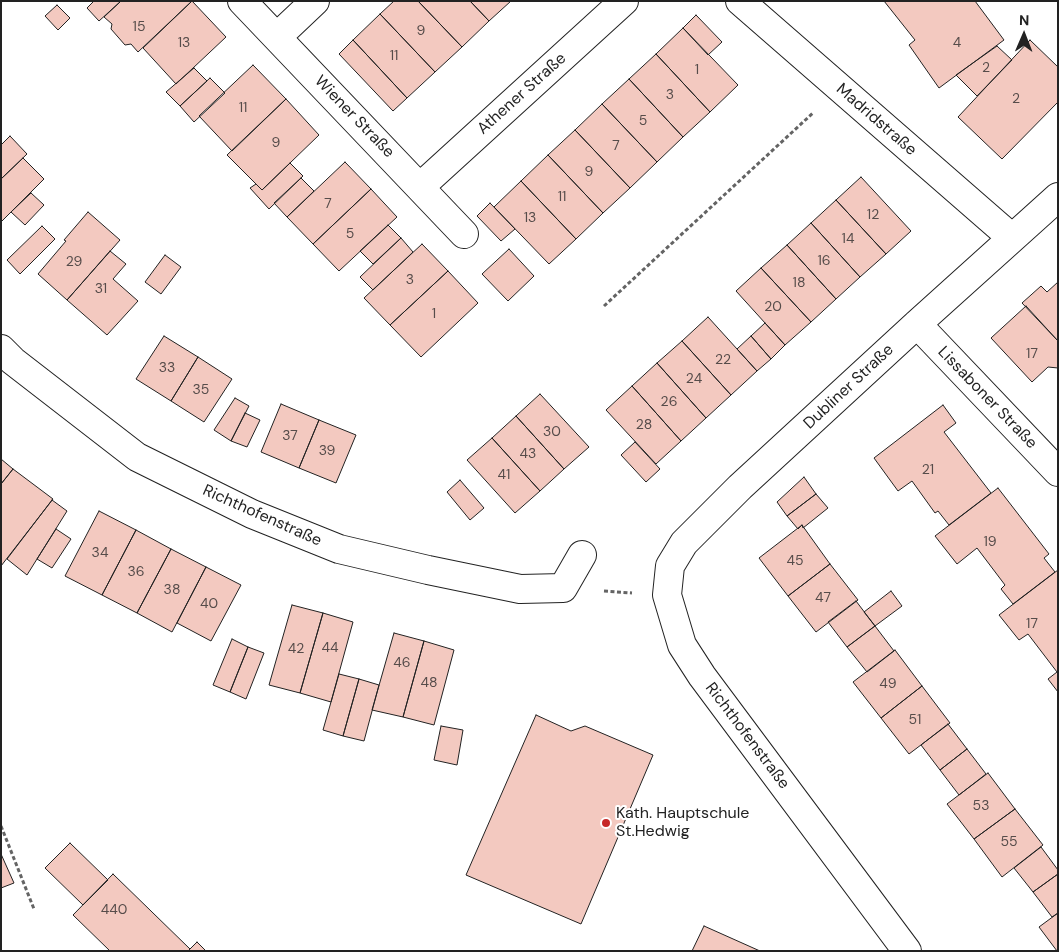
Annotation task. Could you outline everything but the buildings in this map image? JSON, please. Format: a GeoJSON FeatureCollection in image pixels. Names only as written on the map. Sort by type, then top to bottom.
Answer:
{"type":"FeatureCollection","features":[{"type":"Feature","properties":{"kind":"street","name":"Wiener Straße"},"geometry":{"type":"LineString","coordinates":[[242,1],[464,234]]}},
{"type":"Feature","properties":{"kind":"street"},"geometry":{"type":"LineString","coordinates":[[277,37],[315,1]]}},
{"type":"Feature","properties":{"kind":"street","name":"Athener Straße"},"geometry":{"type":"LineString","coordinates":[[420,187],[624,1]]}},
{"type":"Feature","properties":{"kind":"street","name":"Madridstraße"},"geometry":{"type":"LineString","coordinates":[[740,1],[1012,238]]}},
{"type":"Feature","properties":{"kind":"street","name":"Dubliner Straße"},"geometry":{"type":"LineString","coordinates":[[667,595],[670,566],[684,543],[740,487],[917,324],[1058,198]]}},
{"type":"Feature","properties":{"kind":"street","name":"Lissaboner Straße"},"geometry":{"type":"LineString","coordinates":[[917,324],[1058,472]]}},
{"type":"Feature","properties":{"kind":"street","name":"Richthofenstraße"},"geometry":{"type":"LineString","coordinates":[[1,350],[136,457],[252,514],[339,549],[520,589],[563,588]]}},
{"type":"Feature","properties":{"kind":"street"},"geometry":{"type":"LineString","coordinates":[[563,588],[582,555]]}},
{"type":"Feature","properties":{"kind":"street","name":"Richthofenstraße"},"geometry":{"type":"LineString","coordinates":[[667,595],[682,645],[702,676],[907,951]]}},
{"type":"Feature","properties":{"kind":"path"},"geometry":{"type":"LineString","coordinates":[[604,306],[840,88]]}},
{"type":"Feature","properties":{"kind":"path"},"geometry":{"type":"LineString","coordinates":[[563,588],[667,595]]}},
{"type":"Feature","properties":{"kind":"path"},"geometry":{"type":"LineString","coordinates":[[1,826],[34,909]]}},
{"type":"Feature","properties":{"kind":"place","name":"Kath. Hauptschule St.Hedwig"},"geometry":{"type":"Point","coordinates":[606,823]}}]}
